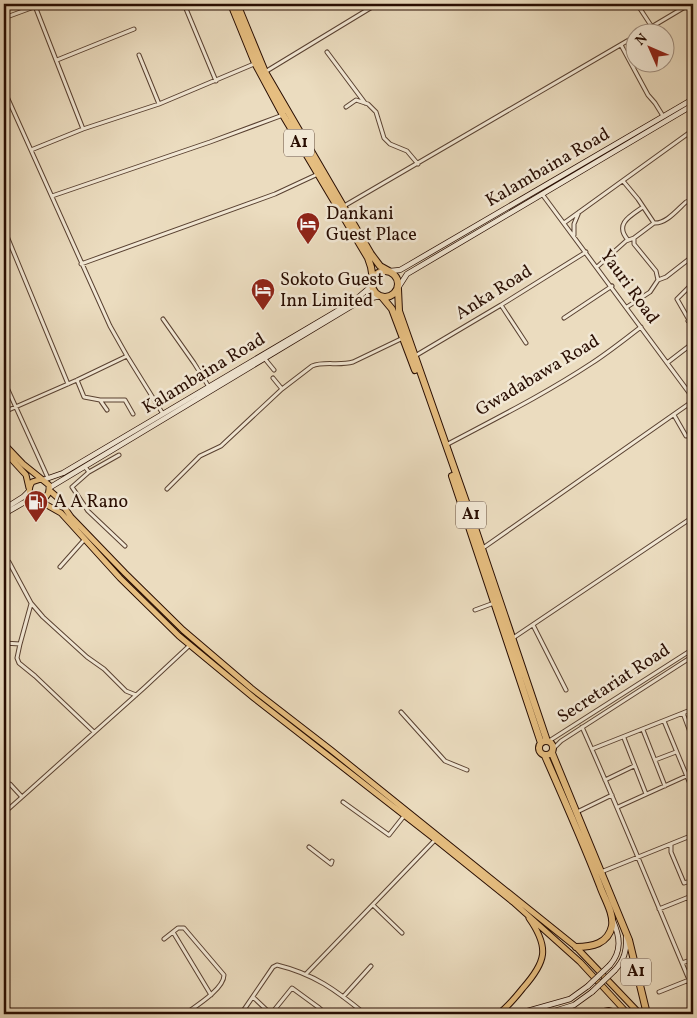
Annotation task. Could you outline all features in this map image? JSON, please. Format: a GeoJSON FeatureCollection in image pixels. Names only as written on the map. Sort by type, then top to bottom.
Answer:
{"type":"FeatureCollection","features":[{"type":"Feature","properties":{"kind":"highway","name":"A1"},"geometry":{"type":"LineString","coordinates":[[231,4],[255,63],[283,115],[368,258],[372,280]]}},
{"type":"Feature","properties":{"kind":"highway","name":"A1"},"geometry":{"type":"LineString","coordinates":[[237,4],[265,72],[371,254],[380,266],[389,271]]}},
{"type":"Feature","properties":{"kind":"highway"},"geometry":{"type":"LineString","coordinates":[[389,271],[397,277],[398,288],[389,297],[381,297],[373,290],[372,280],[379,272],[389,271]]}},
{"type":"Feature","properties":{"kind":"highway","name":"A1"},"geometry":{"type":"LineString","coordinates":[[398,288],[399,311],[482,549],[546,742]]}},
{"type":"Feature","properties":{"kind":"highway","name":"A1"},"geometry":{"type":"LineString","coordinates":[[381,297],[392,310],[403,337],[442,446],[494,603],[546,742]]}},
{"type":"Feature","properties":{"kind":"highway"},"geometry":{"type":"LineString","coordinates":[[545,756],[553,751],[552,743],[546,742],[539,746],[540,751],[545,756],[611,915],[612,925],[606,938],[597,945],[576,947]]}},
{"type":"Feature","properties":{"kind":"highway","name":"A1"},"geometry":{"type":"LineString","coordinates":[[553,751],[632,951],[647,1014]]}},
{"type":"Feature","properties":{"kind":"highway"},"geometry":{"type":"LineString","coordinates":[[594,1014],[609,1011],[620,1014]]}},
{"type":"Feature","properties":{"kind":"main road","name":"Kalambaina Road"},"geometry":{"type":"LineString","coordinates":[[389,271],[400,270],[693,99]]}},
{"type":"Feature","properties":{"kind":"main road"},"geometry":{"type":"LineString","coordinates":[[398,288],[407,274],[693,104]]}},
{"type":"Feature","properties":{"kind":"main road","name":"Kalambaina Road"},"geometry":{"type":"LineString","coordinates":[[44,479],[63,473],[354,301],[364,293],[372,280]]}},
{"type":"Feature","properties":{"kind":"main road"},"geometry":{"type":"LineString","coordinates":[[4,514],[16,507],[47,496],[49,489],[363,300],[381,297]]}},
{"type":"Feature","properties":{"kind":"main road"},"geometry":{"type":"LineString","coordinates":[[4,444],[23,464],[44,479],[49,489],[78,524],[183,630],[251,688],[576,947],[640,1014]]}},
{"type":"Feature","properties":{"kind":"main road"},"geometry":{"type":"LineString","coordinates":[[4,451],[26,475],[30,495],[61,514],[144,602],[190,645],[258,702],[518,906],[580,962],[628,1014]]}},
{"type":"Feature","properties":{"kind":"main road"},"geometry":{"type":"LineString","coordinates":[[4,510],[23,497],[34,480],[44,479]]}},
{"type":"Feature","properties":{"kind":"main road"},"geometry":{"type":"LineString","coordinates":[[498,1014],[508,1006],[534,975],[542,958],[539,934],[529,918],[518,906]]}},
{"type":"Feature","properties":{"kind":"main road"},"geometry":{"type":"LineString","coordinates":[[517,1014],[570,999],[588,986],[610,965],[618,953],[620,942],[611,915]]}},
{"type":"Feature","properties":{"kind":"main road"},"geometry":{"type":"LineString","coordinates":[[546,1014],[574,1005],[592,992],[615,970],[624,959],[626,952],[624,929]]}},
{"type":"Feature","properties":{"kind":"street"},"geometry":{"type":"LineString","coordinates":[[4,18],[42,4]]}},
{"type":"Feature","properties":{"kind":"street"},"geometry":{"type":"LineString","coordinates":[[184,4],[216,81]]}},
{"type":"Feature","properties":{"kind":"street"},"geometry":{"type":"LineString","coordinates":[[265,72],[377,4]]}},
{"type":"Feature","properties":{"kind":"street"},"geometry":{"type":"LineString","coordinates":[[637,4],[649,22]]}},
{"type":"Feature","properties":{"kind":"street"},"geometry":{"type":"LineString","coordinates":[[660,22],[690,4]]}},
{"type":"Feature","properties":{"kind":"street"},"geometry":{"type":"LineString","coordinates":[[35,6],[83,129]]}},
{"type":"Feature","properties":{"kind":"street"},"geometry":{"type":"LineString","coordinates":[[57,60],[134,29]]}},
{"type":"Feature","properties":{"kind":"street"},"geometry":{"type":"LineString","coordinates":[[344,206],[624,43]]}},
{"type":"Feature","properties":{"kind":"street"},"geometry":{"type":"LineString","coordinates":[[621,45],[648,95],[663,116]]}},
{"type":"Feature","properties":{"kind":"street"},"geometry":{"type":"LineString","coordinates":[[327,52],[365,103],[376,112],[384,138],[390,144],[407,151],[418,164]]}},
{"type":"Feature","properties":{"kind":"street"},"geometry":{"type":"LineString","coordinates":[[139,55],[158,104]]}},
{"type":"Feature","properties":{"kind":"street"},"geometry":{"type":"LineString","coordinates":[[31,150],[83,129],[158,104],[255,63]]}},
{"type":"Feature","properties":{"kind":"street"},"geometry":{"type":"LineString","coordinates":[[4,90],[96,297],[126,356],[164,414]]}},
{"type":"Feature","properties":{"kind":"street"},"geometry":{"type":"LineString","coordinates":[[346,107],[356,100],[365,103]]}},
{"type":"Feature","properties":{"kind":"street"},"geometry":{"type":"LineString","coordinates":[[52,196],[283,115]]}},
{"type":"Feature","properties":{"kind":"street"},"geometry":{"type":"LineString","coordinates":[[564,222],[693,130]]}},
{"type":"Feature","properties":{"kind":"street"},"geometry":{"type":"LineString","coordinates":[[81,264],[275,194],[318,174]]}},
{"type":"Feature","properties":{"kind":"street"},"geometry":{"type":"LineString","coordinates":[[623,181],[654,222]]}},
{"type":"Feature","properties":{"kind":"street","name":"Yauri Road"},"geometry":{"type":"LineString","coordinates":[[542,193],[612,286],[693,400]]}},
{"type":"Feature","properties":{"kind":"street"},"geometry":{"type":"LineString","coordinates":[[597,267],[628,240],[634,238],[654,222],[662,222],[686,202],[693,203]]}},
{"type":"Feature","properties":{"kind":"street"},"geometry":{"type":"LineString","coordinates":[[628,240],[623,234],[622,225],[643,207]]}},
{"type":"Feature","properties":{"kind":"street"},"geometry":{"type":"LineString","coordinates":[[574,236],[574,224],[579,212]]}},
{"type":"Feature","properties":{"kind":"street"},"geometry":{"type":"LineString","coordinates":[[4,229],[68,384]]}},
{"type":"Feature","properties":{"kind":"street"},"geometry":{"type":"LineString","coordinates":[[634,238],[634,244],[656,271],[658,280]]}},
{"type":"Feature","properties":{"kind":"street","name":"Anka Road"},"geometry":{"type":"LineString","coordinates":[[415,356],[586,252]]}},
{"type":"Feature","properties":{"kind":"street"},"geometry":{"type":"LineString","coordinates":[[627,307],[650,292],[658,280],[666,277],[693,256]]}},
{"type":"Feature","properties":{"kind":"street"},"geometry":{"type":"LineString","coordinates":[[693,283],[677,299],[693,327]]}},
{"type":"Feature","properties":{"kind":"street"},"geometry":{"type":"LineString","coordinates":[[564,318],[612,286]]}},
{"type":"Feature","properties":{"kind":"street"},"geometry":{"type":"LineString","coordinates":[[501,305],[526,343]]}},
{"type":"Feature","properties":{"kind":"street"},"geometry":{"type":"LineString","coordinates":[[688,321],[693,317]]}},
{"type":"Feature","properties":{"kind":"street"},"geometry":{"type":"LineString","coordinates":[[163,319],[209,387]]}},
{"type":"Feature","properties":{"kind":"street","name":"Gwadabawa Road"},"geometry":{"type":"LineString","coordinates":[[446,445],[566,380],[641,327]]}},
{"type":"Feature","properties":{"kind":"street"},"geometry":{"type":"LineString","coordinates":[[167,489],[200,456],[221,446],[282,388],[312,366],[317,364],[353,362],[403,337]]}},
{"type":"Feature","properties":{"kind":"street"},"geometry":{"type":"LineString","coordinates":[[667,363],[693,343]]}},
{"type":"Feature","properties":{"kind":"street"},"geometry":{"type":"LineString","coordinates":[[4,412],[126,356]]}},
{"type":"Feature","properties":{"kind":"street"},"geometry":{"type":"LineString","coordinates":[[265,359],[274,370]]}},
{"type":"Feature","properties":{"kind":"street"},"geometry":{"type":"LineString","coordinates":[[273,378],[282,388]]}},
{"type":"Feature","properties":{"kind":"street"},"geometry":{"type":"LineString","coordinates":[[77,380],[84,397],[100,400],[125,400],[133,414]]}},
{"type":"Feature","properties":{"kind":"street"},"geometry":{"type":"LineString","coordinates":[[4,381],[44,479]]}},
{"type":"Feature","properties":{"kind":"street"},"geometry":{"type":"LineString","coordinates":[[100,400],[107,410]]}},
{"type":"Feature","properties":{"kind":"street"},"geometry":{"type":"LineString","coordinates":[[482,549],[693,400]]}},
{"type":"Feature","properties":{"kind":"street"},"geometry":{"type":"LineString","coordinates":[[674,415],[686,436]]}},
{"type":"Feature","properties":{"kind":"street"},"geometry":{"type":"LineString","coordinates":[[119,455],[89,472],[72,487],[88,511],[125,546]]}},
{"type":"Feature","properties":{"kind":"street"},"geometry":{"type":"LineString","coordinates":[[85,467],[89,472]]}},
{"type":"Feature","properties":{"kind":"street"},"geometry":{"type":"LineString","coordinates":[[512,638],[693,517]]}},
{"type":"Feature","properties":{"kind":"street"},"geometry":{"type":"LineString","coordinates":[[60,567],[84,540]]}},
{"type":"Feature","properties":{"kind":"street"},"geometry":{"type":"LineString","coordinates":[[4,557],[31,603],[87,658],[104,669],[126,691],[136,695]]}},
{"type":"Feature","properties":{"kind":"street"},"geometry":{"type":"LineString","coordinates":[[31,603],[17,658],[20,664],[94,732]]}},
{"type":"Feature","properties":{"kind":"street"},"geometry":{"type":"LineString","coordinates":[[475,610],[494,603]]}},
{"type":"Feature","properties":{"kind":"street"},"geometry":{"type":"LineString","coordinates":[[533,625],[566,690]]}},
{"type":"Feature","properties":{"kind":"street"},"geometry":{"type":"LineString","coordinates":[[4,643],[20,644]]}},
{"type":"Feature","properties":{"kind":"street"},"geometry":{"type":"LineString","coordinates":[[4,813],[190,645]]}},
{"type":"Feature","properties":{"kind":"street","name":"Secretariat Road"},"geometry":{"type":"LineString","coordinates":[[546,742],[693,649]]}},
{"type":"Feature","properties":{"kind":"street"},"geometry":{"type":"LineString","coordinates":[[692,657],[693,664]]}},
{"type":"Feature","properties":{"kind":"street","name":"Secretariat Road"},"geometry":{"type":"LineString","coordinates":[[553,751],[582,727],[692,657]]}},
{"type":"Feature","properties":{"kind":"street"},"geometry":{"type":"LineString","coordinates":[[126,691],[129,702]]}},
{"type":"Feature","properties":{"kind":"street"},"geometry":{"type":"LineString","coordinates":[[592,749],[624,738],[693,709]]}},
{"type":"Feature","properties":{"kind":"street"},"geometry":{"type":"LineString","coordinates":[[400,712],[445,761],[467,770]]}},
{"type":"Feature","properties":{"kind":"street"},"geometry":{"type":"LineString","coordinates":[[683,713],[693,740]]}},
{"type":"Feature","properties":{"kind":"street"},"geometry":{"type":"LineString","coordinates":[[664,721],[693,791]]}},
{"type":"Feature","properties":{"kind":"street"},"geometry":{"type":"LineString","coordinates":[[582,727],[618,806],[693,989]]}},
{"type":"Feature","properties":{"kind":"street"},"geometry":{"type":"LineString","coordinates":[[643,730],[665,786]]}},
{"type":"Feature","properties":{"kind":"street"},"geometry":{"type":"LineString","coordinates":[[624,738],[646,794]]}},
{"type":"Feature","properties":{"kind":"street"},"geometry":{"type":"LineString","coordinates":[[655,760],[676,752]]}},
{"type":"Feature","properties":{"kind":"street"},"geometry":{"type":"LineString","coordinates":[[605,780],[634,766]]}},
{"type":"Feature","properties":{"kind":"street"},"geometry":{"type":"LineString","coordinates":[[618,806],[693,773]]}},
{"type":"Feature","properties":{"kind":"street"},"geometry":{"type":"LineString","coordinates":[[4,784],[10,784],[22,797]]}},
{"type":"Feature","properties":{"kind":"street"},"geometry":{"type":"LineString","coordinates":[[576,812],[612,795]]}},
{"type":"Feature","properties":{"kind":"street"},"geometry":{"type":"LineString","coordinates":[[342,802],[389,835],[404,816]]}},
{"type":"Feature","properties":{"kind":"street"},"geometry":{"type":"LineString","coordinates":[[601,872],[693,836]]}},
{"type":"Feature","properties":{"kind":"street"},"geometry":{"type":"LineString","coordinates":[[306,974],[436,840]]}},
{"type":"Feature","properties":{"kind":"street"},"geometry":{"type":"LineString","coordinates":[[671,845],[671,852],[684,883],[693,880]]}},
{"type":"Feature","properties":{"kind":"street"},"geometry":{"type":"LineString","coordinates":[[309,847],[331,864],[332,861]]}},
{"type":"Feature","properties":{"kind":"street"},"geometry":{"type":"LineString","coordinates":[[659,909],[689,897],[693,906]]}},
{"type":"Feature","properties":{"kind":"street"},"geometry":{"type":"LineString","coordinates":[[373,905],[402,933]]}},
{"type":"Feature","properties":{"kind":"street"},"geometry":{"type":"LineString","coordinates":[[164,939],[180,928],[184,928],[223,973],[224,980],[211,995],[185,1014]]}},
{"type":"Feature","properties":{"kind":"street"},"geometry":{"type":"LineString","coordinates":[[173,932],[211,995]]}},
{"type":"Feature","properties":{"kind":"street"},"geometry":{"type":"LineString","coordinates":[[682,964],[693,959]]}},
{"type":"Feature","properties":{"kind":"street"},"geometry":{"type":"LineString","coordinates":[[241,1014],[276,965],[306,974],[344,997],[365,1014]]}},
{"type":"Feature","properties":{"kind":"street"},"geometry":{"type":"LineString","coordinates":[[344,997],[371,966]]}},
{"type":"Feature","properties":{"kind":"street"},"geometry":{"type":"LineString","coordinates":[[660,992],[689,980]]}},
{"type":"Feature","properties":{"kind":"street"},"geometry":{"type":"LineString","coordinates":[[253,997],[271,1014],[292,988],[326,1014]]}},
{"type":"Feature","properties":{"kind":"street"},"geometry":{"type":"LineString","coordinates":[[4,1009],[10,1013],[28,1014]]}},
{"type":"Feature","properties":{"kind":"place","name":"Dankani Guest Place"},"geometry":{"type":"Point","coordinates":[308,245]}},
{"type":"Feature","properties":{"kind":"place","name":"Sokoto Guest Inn Limited"},"geometry":{"type":"Point","coordinates":[263,311]}},
{"type":"Feature","properties":{"kind":"place","name":"A A Rano"},"geometry":{"type":"Point","coordinates":[36,523]}}]}
